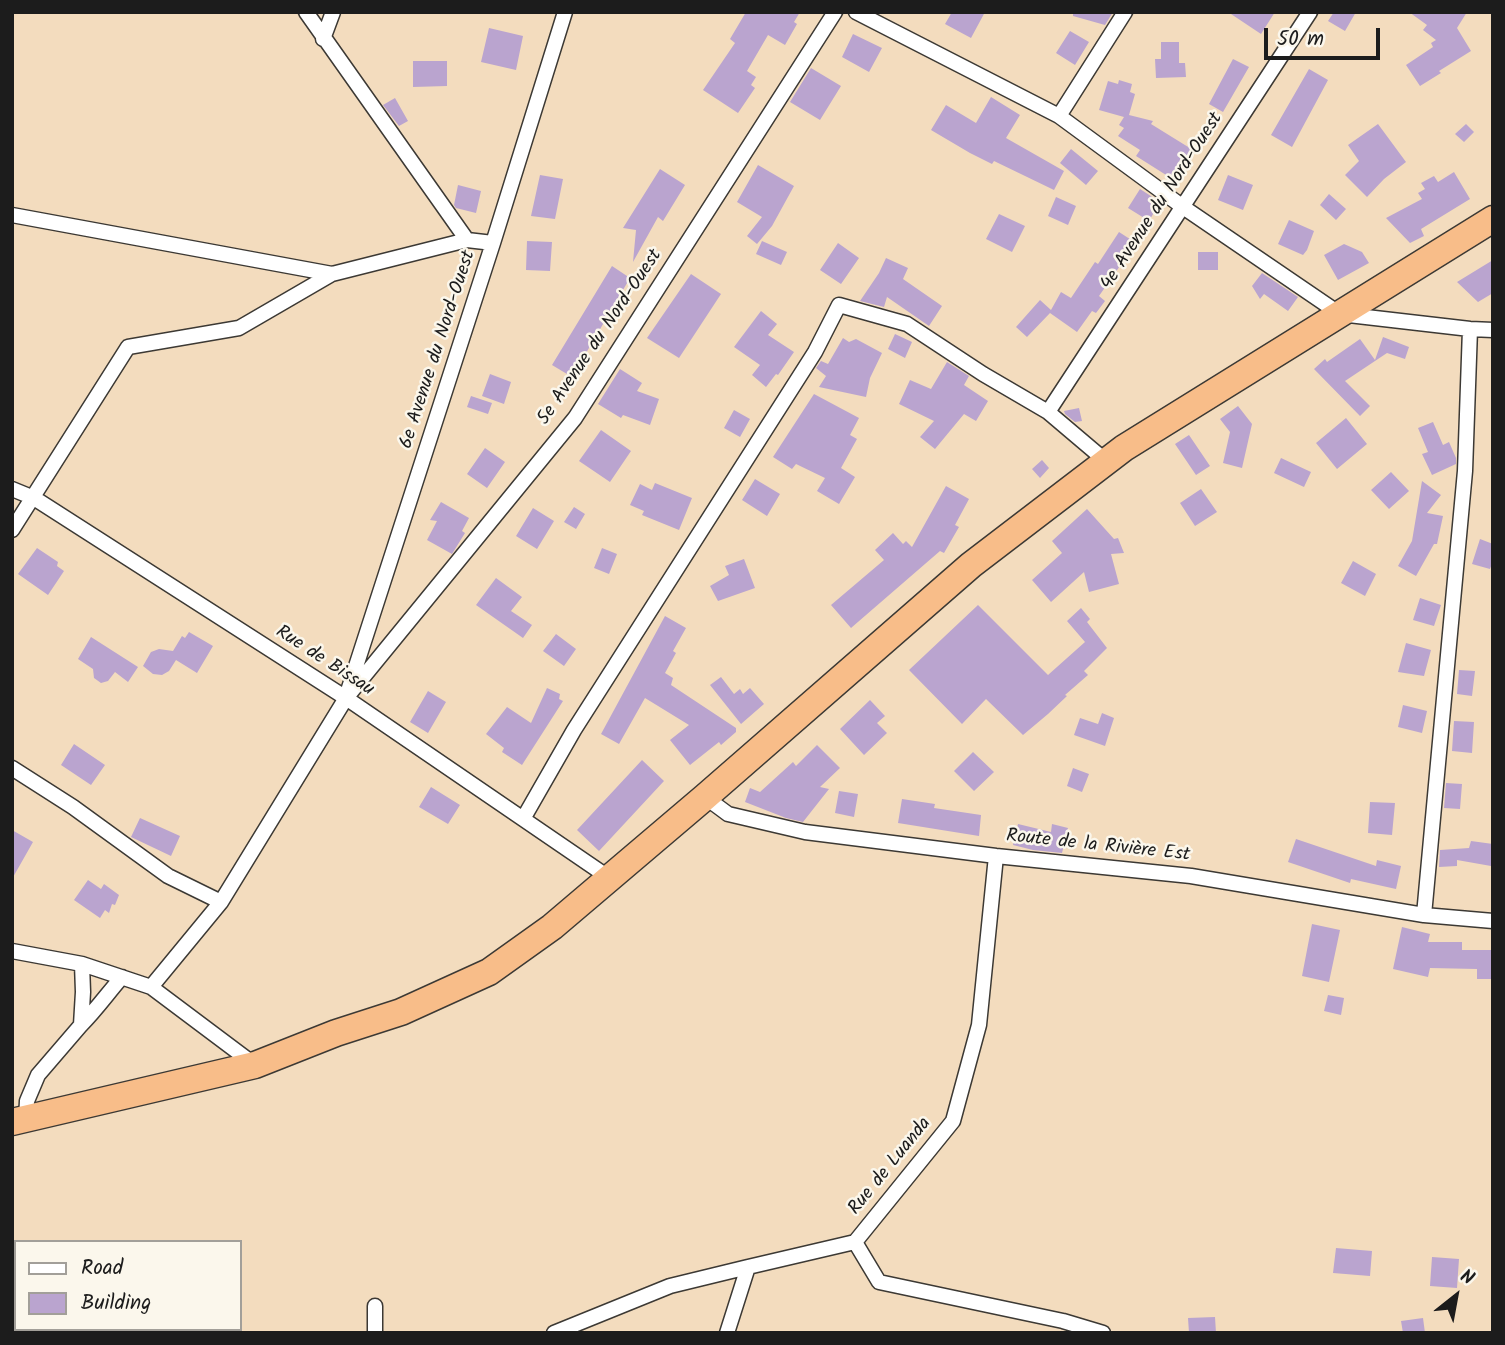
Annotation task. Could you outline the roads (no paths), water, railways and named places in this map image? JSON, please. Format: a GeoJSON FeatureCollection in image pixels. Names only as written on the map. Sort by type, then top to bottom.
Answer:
{"type":"FeatureCollection","features":[{"type":"Feature","properties":{"kind":"highway"},"geometry":{"type":"LineString","coordinates":[[19,1121],[255,1065],[336,1033],[401,1012],[489,972],[552,927],[971,565],[1107,461],[1493,219]]}},
{"type":"Feature","properties":{"kind":"street"},"geometry":{"type":"LineString","coordinates":[[306,12],[467,240]]}},
{"type":"Feature","properties":{"kind":"street"},"geometry":{"type":"LineString","coordinates":[[323,39],[333,12]]}},
{"type":"Feature","properties":{"kind":"street","name":"6e Avenue du Nord-Ouest"},"geometry":{"type":"LineString","coordinates":[[346,698],[494,243],[565,12]]}},
{"type":"Feature","properties":{"kind":"street","name":"5e Avenue du Nord-Ouest"},"geometry":{"type":"LineString","coordinates":[[346,698],[575,418],[835,12]]}},
{"type":"Feature","properties":{"kind":"street"},"geometry":{"type":"LineString","coordinates":[[856,12],[1059,116],[1183,207],[1340,314],[1493,330]]}},
{"type":"Feature","properties":{"kind":"street"},"geometry":{"type":"LineString","coordinates":[[1059,116],[1125,12]]}},
{"type":"Feature","properties":{"kind":"street","name":"4e Avenue du Nord-Ouest"},"geometry":{"type":"LineString","coordinates":[[1048,412],[1310,12]]}},
{"type":"Feature","properties":{"kind":"street"},"geometry":{"type":"LineString","coordinates":[[12,215],[332,274]]}},
{"type":"Feature","properties":{"kind":"street"},"geometry":{"type":"LineString","coordinates":[[12,530],[128,347],[239,328],[332,274],[467,240],[494,243]]}},
{"type":"Feature","properties":{"kind":"street"},"geometry":{"type":"LineString","coordinates":[[523,819],[574,730],[815,352],[839,305],[907,324],[983,374],[1048,412],[1107,461]]}},
{"type":"Feature","properties":{"kind":"street"},"geometry":{"type":"LineString","coordinates":[[1423,915],[1465,471],[1470,329]]}},
{"type":"Feature","properties":{"kind":"street","name":"Rue de Bissau"},"geometry":{"type":"LineString","coordinates":[[12,489],[34,498],[346,698],[608,877]]}},
{"type":"Feature","properties":{"kind":"street"},"geometry":{"type":"LineString","coordinates":[[151,987],[220,902],[346,698]]}},
{"type":"Feature","properties":{"kind":"street"},"geometry":{"type":"LineString","coordinates":[[12,768],[73,807],[168,876],[220,902]]}},
{"type":"Feature","properties":{"kind":"street","name":"Route de la Rivière Est"},"geometry":{"type":"LineString","coordinates":[[705,797],[728,814],[805,832],[996,856],[1191,876],[1423,915],[1493,922]]}},
{"type":"Feature","properties":{"kind":"street","name":"Rue de Luanda"},"geometry":{"type":"LineString","coordinates":[[554,1333],[670,1286],[855,1242],[953,1121],[979,1025],[996,856]]}},
{"type":"Feature","properties":{"kind":"street"},"geometry":{"type":"LineString","coordinates":[[12,951],[82,964],[151,987],[255,1065]]}},
{"type":"Feature","properties":{"kind":"street"},"geometry":{"type":"LineString","coordinates":[[81,1025],[82,964]]}},
{"type":"Feature","properties":{"kind":"street"},"geometry":{"type":"LineString","coordinates":[[19,1121],[38,1075],[122,977]]}},
{"type":"Feature","properties":{"kind":"street"},"geometry":{"type":"LineString","coordinates":[[855,1242],[879,1282],[1063,1321],[1103,1333]]}},
{"type":"Feature","properties":{"kind":"street"},"geometry":{"type":"LineString","coordinates":[[727,1333],[748,1267]]}},
{"type":"Feature","properties":{"kind":"street"},"geometry":{"type":"LineString","coordinates":[[375,1306],[375,1333]]}}]}
